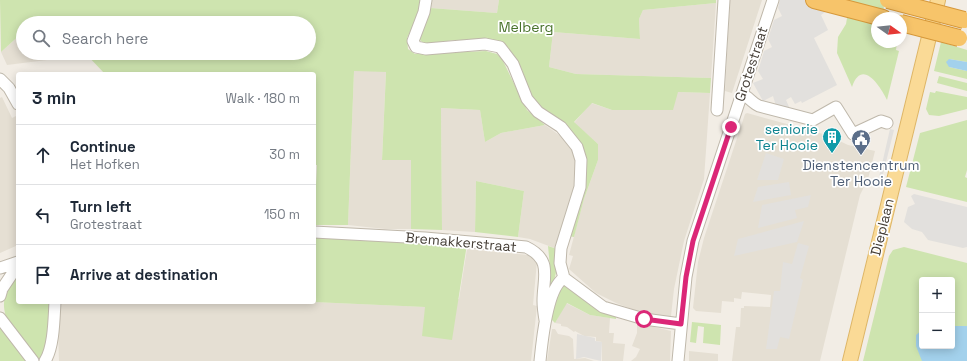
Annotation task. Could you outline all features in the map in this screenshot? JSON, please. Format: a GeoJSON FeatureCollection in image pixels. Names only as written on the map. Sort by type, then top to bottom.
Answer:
{"type":"FeatureCollection","features":[{"type":"Feature","properties":{"kind":"highway"},"geometry":{"type":"LineString","coordinates":[[814,0],[871,15]]}},
{"type":"Feature","properties":{"kind":"highway"},"geometry":{"type":"LineString","coordinates":[[888,0],[965,21]]}},
{"type":"Feature","properties":{"kind":"highway"},"geometry":{"type":"LineString","coordinates":[[907,25],[963,39]]}},
{"type":"Feature","properties":{"kind":"main road","name":"Dieplaan"},"geometry":{"type":"LineString","coordinates":[[850,361],[938,0]]}},
{"type":"Feature","properties":{"kind":"main road","name":"Dieplaan"},"geometry":{"type":"LineString","coordinates":[[858,361],[945,0]]}},
{"type":"Feature","properties":{"kind":"street"},"geometry":{"type":"LineString","coordinates":[[426,0],[424,12],[413,41],[416,46],[426,49],[485,44],[500,47],[513,64],[527,99],[538,112],[561,127],[577,147],[581,160],[580,187],[561,248],[560,263],[564,278],[603,307],[644,319],[681,324]]}},
{"type":"Feature","properties":{"kind":"street"},"geometry":{"type":"LineString","coordinates":[[717,110],[724,0]]}},
{"type":"Feature","properties":{"kind":"street","name":"Grotestraat"},"geometry":{"type":"LineString","coordinates":[[678,361],[686,277],[693,241],[773,0]]}},
{"type":"Feature","properties":{"kind":"street"},"geometry":{"type":"LineString","coordinates":[[0,79],[9,88],[16,100]]}},
{"type":"Feature","properties":{"kind":"street"},"geometry":{"type":"LineString","coordinates":[[742,94],[747,96],[754,104],[813,120],[836,107],[853,134],[881,121],[887,123]]}},
{"type":"Feature","properties":{"kind":"street","name":"Bremakkerstraat"},"geometry":{"type":"LineString","coordinates":[[316,232],[470,241],[526,247],[536,252],[543,259],[545,271],[542,302],[545,320]]}},
{"type":"Feature","properties":{"kind":"street"},"geometry":{"type":"LineString","coordinates":[[0,268],[16,264]]}},
{"type":"Feature","properties":{"kind":"street"},"geometry":{"type":"LineString","coordinates":[[0,296],[2,289],[16,266]]}},
{"type":"Feature","properties":{"kind":"street"},"geometry":{"type":"LineString","coordinates":[[540,361],[545,320],[558,281],[564,278]]}},
{"type":"Feature","properties":{"kind":"street"},"geometry":{"type":"LineString","coordinates":[[45,361],[50,343],[55,304]]}},
{"type":"Feature","properties":{"kind":"street"},"geometry":{"type":"LineString","coordinates":[[0,318],[34,361]]}},
{"type":"Feature","properties":{"kind":"shaded area"},"geometry":{"type":"Polygon","coordinates":[[[431,0],[499,0],[497,13],[430,8],[431,0]]]}},
{"type":"Feature","properties":{"kind":"shaded area"},"geometry":{"type":"Polygon","coordinates":[[[730,0],[762,0],[732,93],[725,91],[730,0]]]}},
{"type":"Feature","properties":{"kind":"shaded area"},"geometry":{"type":"Polygon","coordinates":[[[780,0],[842,0],[821,15],[828,30],[814,38],[837,85],[802,103],[801,101],[795,104],[791,97],[786,100],[790,109],[776,106],[773,96],[763,101],[753,83],[763,79],[758,71],[764,51],[772,47],[768,39],[774,20],[782,16],[778,8],[780,0]]]}},
{"type":"Feature","properties":{"kind":"shaded area"},"geometry":{"type":"Polygon","coordinates":[[[716,3],[711,78],[576,74],[549,67],[553,32],[640,39],[639,19],[643,10],[716,3]]]}},
{"type":"Feature","properties":{"kind":"shaded area"},"geometry":{"type":"Polygon","coordinates":[[[16,38],[16,60],[47,60],[7,65],[1,52],[16,38]]]}},
{"type":"Feature","properties":{"kind":"shaded area"},"geometry":{"type":"Polygon","coordinates":[[[354,71],[386,71],[382,159],[411,160],[411,229],[385,229],[348,225],[354,71]]]}},
{"type":"Feature","properties":{"kind":"shaded area"},"geometry":{"type":"Polygon","coordinates":[[[678,92],[710,93],[704,179],[684,241],[674,289],[671,316],[652,315],[616,303],[596,293],[569,269],[573,256],[569,255],[584,199],[598,160],[598,144],[574,123],[591,103],[612,110],[620,110],[678,92]]]}},
{"type":"Feature","properties":{"kind":"shaded area"},"geometry":{"type":"Polygon","coordinates":[[[2,97],[12,118],[16,116],[16,246],[0,253],[0,98],[2,97]]]}},
{"type":"Feature","properties":{"kind":"shaded area"},"geometry":{"type":"Polygon","coordinates":[[[441,108],[480,110],[485,142],[501,133],[545,125],[569,142],[577,153],[579,172],[557,249],[530,239],[518,237],[524,191],[476,181],[475,232],[442,230],[441,108]]]}},
{"type":"Feature","properties":{"kind":"shaded area"},"geometry":{"type":"Polygon","coordinates":[[[747,113],[827,135],[848,145],[875,151],[868,179],[860,195],[820,361],[732,361],[736,327],[740,327],[741,308],[744,308],[744,306],[770,307],[771,295],[742,292],[741,299],[734,298],[734,302],[722,301],[721,313],[696,311],[693,308],[698,262],[704,238],[745,114],[747,113]]]}},
{"type":"Feature","properties":{"kind":"shaded area"},"geometry":{"type":"Polygon","coordinates":[[[890,129],[894,130],[882,178],[879,177],[890,129]]]}},
{"type":"Feature","properties":{"kind":"shaded area"},"geometry":{"type":"Polygon","coordinates":[[[766,153],[784,159],[778,180],[757,180],[766,153]]]}},
{"type":"Feature","properties":{"kind":"shaded area"},"geometry":{"type":"Polygon","coordinates":[[[789,182],[791,195],[753,202],[758,187],[789,182]]]}},
{"type":"Feature","properties":{"kind":"shaded area"},"geometry":{"type":"Polygon","coordinates":[[[914,194],[967,207],[967,247],[963,248],[928,240],[922,232],[912,229],[904,222],[908,207],[915,204],[911,196],[914,194]]]}},
{"type":"Feature","properties":{"kind":"shaded area"},"geometry":{"type":"Polygon","coordinates":[[[811,195],[808,207],[795,210],[797,218],[758,228],[762,205],[811,195]]]}},
{"type":"Feature","properties":{"kind":"shaded area"},"geometry":{"type":"Polygon","coordinates":[[[804,221],[797,242],[734,256],[738,239],[804,221]]]}},
{"type":"Feature","properties":{"kind":"shaded area"},"geometry":{"type":"Polygon","coordinates":[[[798,243],[809,246],[800,278],[803,280],[789,339],[780,337],[777,349],[766,349],[774,291],[780,291],[783,262],[792,264],[798,243]]]}},
{"type":"Feature","properties":{"kind":"shaded area"},"geometry":{"type":"Polygon","coordinates":[[[467,249],[528,255],[537,261],[533,305],[537,306],[531,361],[59,361],[57,304],[316,304],[316,302],[426,307],[459,299],[467,249]]]}},
{"type":"Feature","properties":{"kind":"shaded area"},"geometry":{"type":"Polygon","coordinates":[[[566,303],[590,315],[610,318],[609,333],[614,333],[613,343],[625,344],[623,361],[602,361],[602,342],[596,341],[596,337],[584,336],[567,327],[561,326],[561,324],[555,323],[566,303]]]}},
{"type":"Feature","properties":{"kind":"shaded area"},"geometry":{"type":"Polygon","coordinates":[[[637,323],[671,331],[670,361],[631,361],[636,357],[640,349],[632,346],[637,333],[637,323]]]}},
{"type":"Feature","properties":{"kind":"shaded area"},"geometry":{"type":"Polygon","coordinates":[[[552,329],[555,329],[558,334],[569,336],[573,339],[574,359],[585,358],[594,361],[547,361],[552,329]]]}},
{"type":"Feature","properties":{"kind":"shaded area"},"geometry":{"type":"Polygon","coordinates":[[[577,334],[595,338],[595,341],[602,342],[601,361],[584,357],[576,359],[577,334]]]}},
{"type":"Feature","properties":{"kind":"shaded area"},"geometry":{"type":"Polygon","coordinates":[[[689,351],[718,354],[718,361],[689,361],[689,351]]]}},
{"type":"Feature","properties":{"kind":"green space","name":"Melberg"},"geometry":{"type":"Polygon","coordinates":[[[0,0],[422,0],[421,10],[407,38],[408,49],[415,54],[486,51],[497,54],[502,59],[527,110],[545,125],[501,133],[485,142],[480,110],[441,108],[442,230],[411,229],[411,160],[382,160],[386,72],[354,71],[348,225],[316,225],[316,72],[103,72],[92,60],[316,60],[316,16],[16,16],[16,38],[1,52],[0,0]]]}},
{"type":"Feature","properties":{"kind":"green space","name":"Melberg"},"geometry":{"type":"Polygon","coordinates":[[[499,0],[716,0],[716,3],[643,10],[639,19],[640,39],[553,32],[549,67],[576,74],[711,78],[710,93],[678,92],[673,110],[612,110],[592,103],[574,122],[598,144],[598,160],[584,199],[574,237],[568,236],[585,158],[577,138],[564,125],[541,110],[531,97],[522,70],[507,48],[485,41],[455,40],[424,44],[418,38],[430,8],[497,13],[499,0]]]}},
{"type":"Feature","properties":{"kind":"green space"},"geometry":{"type":"Polygon","coordinates":[[[850,0],[882,0],[884,4],[883,12],[871,12],[871,48],[896,48],[896,50],[899,51],[887,100],[871,77],[866,75],[861,75],[856,79],[852,87],[837,53],[838,37],[846,24],[850,0]]]}},
{"type":"Feature","properties":{"kind":"green space"},"geometry":{"type":"Polygon","coordinates":[[[941,42],[967,50],[967,62],[949,59],[949,67],[967,71],[967,79],[934,71],[941,42]]]}},
{"type":"Feature","properties":{"kind":"green space"},"geometry":{"type":"Polygon","coordinates":[[[939,76],[967,83],[967,91],[937,83],[939,76]]]}},
{"type":"Feature","properties":{"kind":"green space"},"geometry":{"type":"Polygon","coordinates":[[[936,91],[967,97],[967,109],[939,116],[929,115],[926,109],[930,92],[935,93],[936,91]]]}},
{"type":"Feature","properties":{"kind":"green space"},"geometry":{"type":"Polygon","coordinates":[[[967,120],[967,170],[965,177],[967,178],[967,202],[906,187],[920,133],[967,120]]]}},
{"type":"Feature","properties":{"kind":"green space"},"geometry":{"type":"Polygon","coordinates":[[[476,181],[524,191],[518,237],[475,232],[476,181]]]}},
{"type":"Feature","properties":{"kind":"green space"},"geometry":{"type":"Polygon","coordinates":[[[316,236],[467,244],[452,340],[422,336],[425,307],[316,302],[316,236]]]}},
{"type":"Feature","properties":{"kind":"green space"},"geometry":{"type":"Polygon","coordinates":[[[548,246],[557,249],[557,264],[554,282],[546,301],[550,267],[548,246]]]}},
{"type":"Feature","properties":{"kind":"green space"},"geometry":{"type":"Polygon","coordinates":[[[904,247],[967,263],[967,361],[863,361],[889,256],[893,250],[904,247]]]}},
{"type":"Feature","properties":{"kind":"green space"},"geometry":{"type":"Polygon","coordinates":[[[16,275],[16,304],[53,304],[52,321],[42,358],[37,358],[6,317],[4,304],[8,288],[16,275]]]}},
{"type":"Feature","properties":{"kind":"green space"},"geometry":{"type":"Polygon","coordinates":[[[564,284],[616,314],[616,319],[590,315],[567,303],[555,323],[551,319],[556,293],[564,284]]]}},
{"type":"Feature","properties":{"kind":"green space"},"geometry":{"type":"Polygon","coordinates":[[[692,322],[721,325],[720,345],[703,343],[704,327],[698,326],[696,343],[690,342],[692,322]]]}},
{"type":"Feature","properties":{"kind":"green space"},"geometry":{"type":"Polygon","coordinates":[[[0,327],[27,361],[0,361],[0,327]]]}},
{"type":"Feature","properties":{"kind":"water"},"geometry":{"type":"Polygon","coordinates":[[[949,59],[967,62],[967,71],[949,67],[946,62],[949,59]]]}},
{"type":"Feature","properties":{"kind":"water"},"geometry":{"type":"Polygon","coordinates":[[[955,326],[967,326],[967,361],[922,361],[916,346],[916,335],[919,332],[919,349],[955,349],[955,326]]]}},
{"type":"Feature","properties":{"kind":"place","name":"seniorie Ter Hooie"},"geometry":{"type":"Point","coordinates":[832,154]}},
{"type":"Feature","properties":{"kind":"place","name":"Dienstencentrum Ter Hooie"},"geometry":{"type":"Point","coordinates":[861,156]}},
{"type":"Feature","properties":{"kind":"route"},"geometry":{"type":"LineString","coordinates":[[644,319],[681,324],[686,277],[693,241],[731,127]]}}]}
